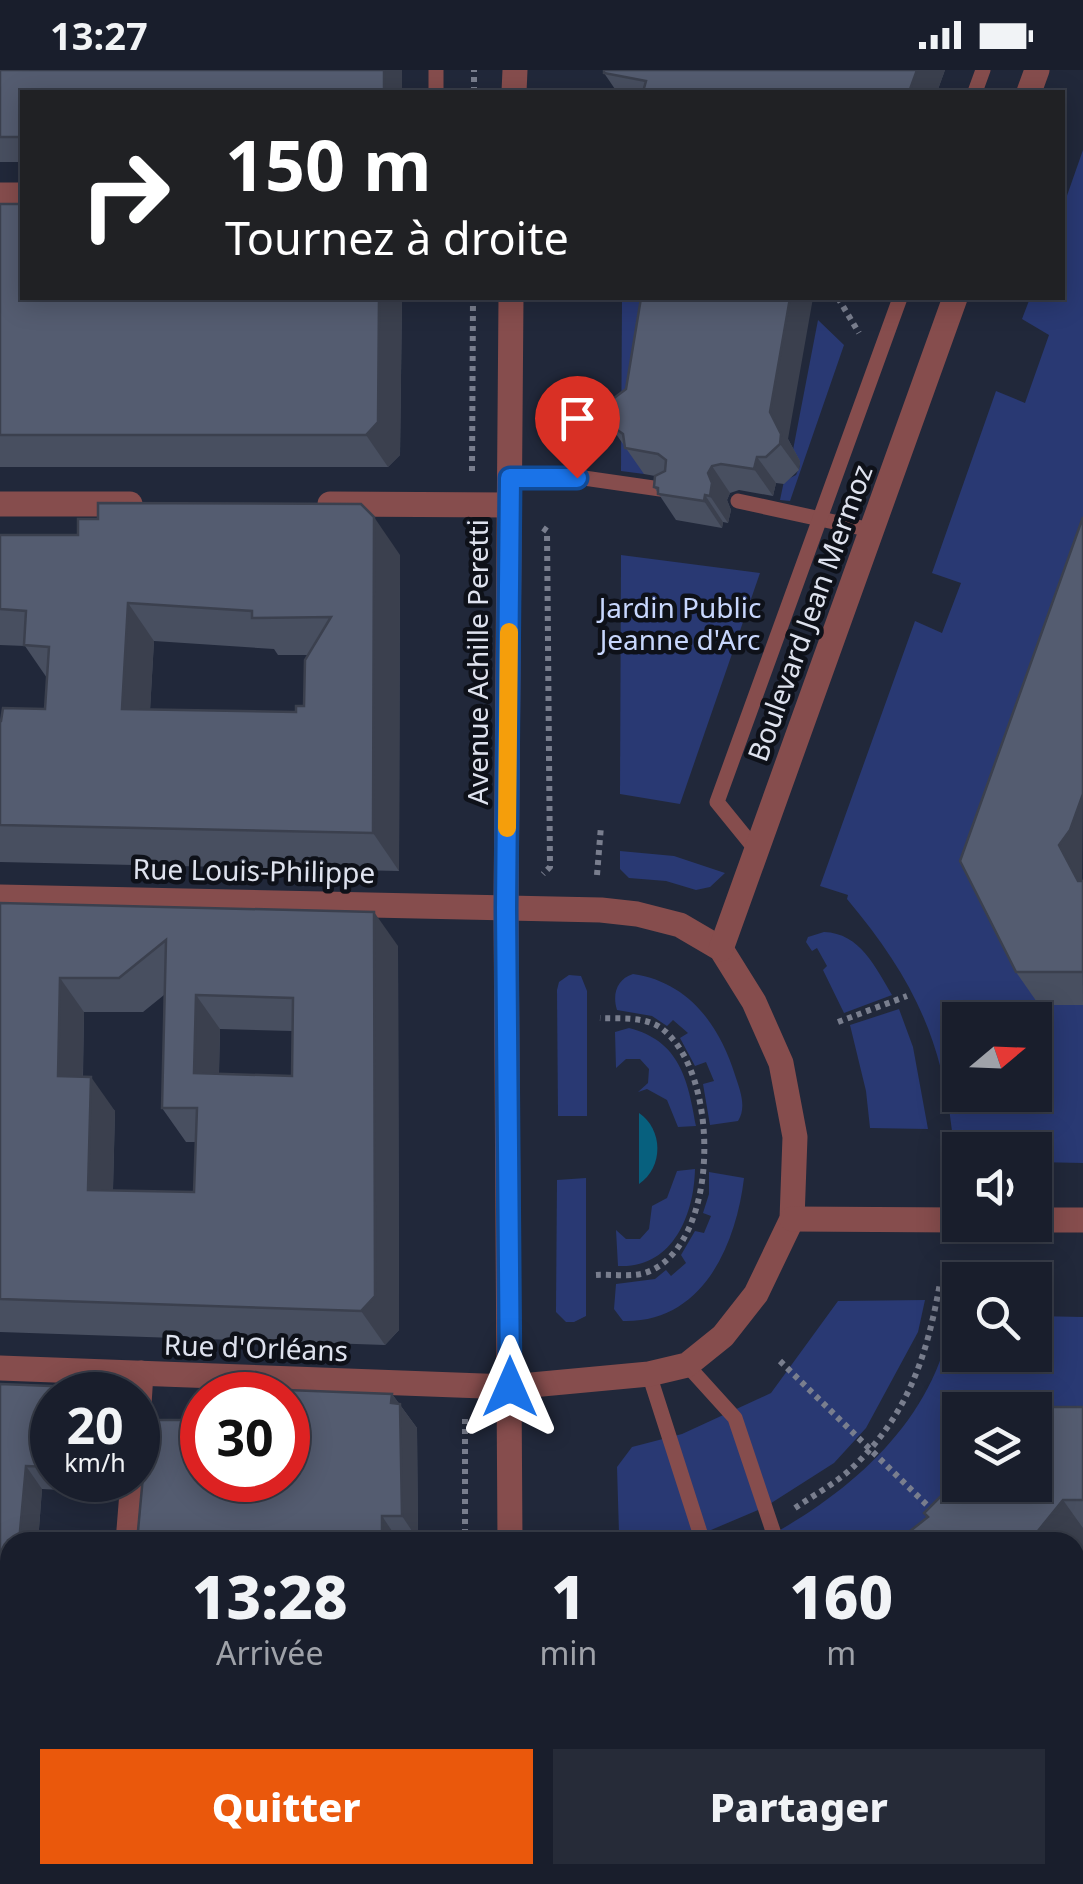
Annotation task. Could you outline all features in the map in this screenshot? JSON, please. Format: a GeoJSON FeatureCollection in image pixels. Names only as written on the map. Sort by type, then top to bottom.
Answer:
{"type":"FeatureCollection","features":[{"type":"Feature","properties":{"kind":"street","name":"Avenue Achille Peretti"},"geometry":{"type":"LineString","coordinates":[[510,1532],[506,908],[511,300]]}},
{"type":"Feature","properties":{"kind":"street","name":"Boulevard Jean Mermoz"},"geometry":{"type":"LineString","coordinates":[[721,949],[954,300]]}},
{"type":"Feature","properties":{"kind":"street"},"geometry":{"type":"LineString","coordinates":[[0,504],[156,504]]}},
{"type":"Feature","properties":{"kind":"street"},"geometry":{"type":"LineString","coordinates":[[311,504],[509,505]]}},
{"type":"Feature","properties":{"kind":"street","name":"Rue Louis-Philippe"},"geometry":{"type":"LineString","coordinates":[[0,897],[637,914],[680,925],[721,949]]}},
{"type":"Feature","properties":{"kind":"street"},"geometry":{"type":"LineString","coordinates":[[687,1365],[723,1336],[756,1294],[792,1219],[794,1137],[781,1063],[754,1002],[721,949]]}},
{"type":"Feature","properties":{"kind":"street"},"geometry":{"type":"LineString","coordinates":[[792,1219],[942,1220]]}},
{"type":"Feature","properties":{"kind":"street"},"geometry":{"type":"LineString","coordinates":[[1052,1220],[1083,1220]]}},
{"type":"Feature","properties":{"kind":"street","name":"Rue d'Orléans"},"geometry":{"type":"LineString","coordinates":[[160,1374],[510,1387],[649,1374],[687,1365]]}},
{"type":"Feature","properties":{"kind":"street","name":"Rue d'Orléans"},"geometry":{"type":"LineString","coordinates":[[0,1368],[113,1372]]}},
{"type":"Feature","properties":{"kind":"street"},"geometry":{"type":"LineString","coordinates":[[129,1532],[131,1502]]}},
{"type":"Feature","properties":{"kind":"lane"},"geometry":{"type":"LineString","coordinates":[[756,850],[717,802],[899,300]]}},
{"type":"Feature","properties":{"kind":"lane"},"geometry":{"type":"LineString","coordinates":[[510,478],[577,478],[674,491]]}},
{"type":"Feature","properties":{"kind":"lane"},"geometry":{"type":"LineString","coordinates":[[738,501],[871,530]]}},
{"type":"Feature","properties":{"kind":"lane"},"geometry":{"type":"LineString","coordinates":[[687,1365],[735,1418],[775,1532]]}},
{"type":"Feature","properties":{"kind":"lane"},"geometry":{"type":"LineString","coordinates":[[649,1374],[701,1532]]}},
{"type":"Feature","properties":{"kind":"path"},"geometry":{"type":"LineString","coordinates":[[839,300],[859,334]]}},
{"type":"Feature","properties":{"kind":"path"},"geometry":{"type":"LineString","coordinates":[[598,875],[601,826]]}},
{"type":"Feature","properties":{"kind":"path"},"geometry":{"type":"LineString","coordinates":[[838,1022],[906,996]]}},
{"type":"Feature","properties":{"kind":"path"},"geometry":{"type":"LineString","coordinates":[[596,1275],[647,1274],[666,1262],[682,1243],[698,1213],[703,1172],[700,1099],[678,1048],[660,1028],[637,1019],[600,1018]]}},
{"type":"Feature","properties":{"kind":"path"},"geometry":{"type":"LineString","coordinates":[[770,1522],[850,1470],[870,1450],[914,1386],[930,1337],[940,1283]]}},
{"type":"Feature","properties":{"kind":"path"},"geometry":{"type":"LineString","coordinates":[[780,1362],[934,1512]]}},
{"type":"Feature","properties":{"kind":"green space"},"geometry":{"type":"Polygon","coordinates":[[[1083,150],[1083,614],[983,894],[1083,1005],[1083,1163],[1052,1162],[1052,1132],[952,1131],[949,1112],[1052,1112],[1052,1002],[942,1002],[942,1073],[919,1006],[905,979],[847,899],[848,895],[820,886],[915,621],[942,633],[961,583],[932,573],[996,391],[1025,403],[1049,335],[1022,319],[1029,300],[1065,300],[1065,201],[1083,150]]]}},
{"type":"Feature","properties":{"kind":"green space"},"geometry":{"type":"Polygon","coordinates":[[[622,300],[656,300],[644,474],[621,471],[622,300]]]}},
{"type":"Feature","properties":{"kind":"green space"},"geometry":{"type":"Polygon","coordinates":[[[818,320],[844,345],[790,501],[780,500],[784,481],[796,475],[800,466],[793,450],[818,320]]]}},
{"type":"Feature","properties":{"kind":"green space","name":"Jardin Public Jeanne d'Arc"},"geometry":{"type":"Polygon","coordinates":[[[621,555],[760,573],[680,804],[620,794],[621,555]]]}},
{"type":"Feature","properties":{"kind":"green space"},"geometry":{"type":"Polygon","coordinates":[[[620,851],[674,856],[725,873],[710,887],[696,890],[666,881],[629,878],[620,869],[620,851]]]}},
{"type":"Feature","properties":{"kind":"green space"},"geometry":{"type":"Polygon","coordinates":[[[824,932],[848,938],[857,945],[892,995],[844,1013],[823,970],[827,966],[817,948],[812,951],[806,942],[808,937],[824,932]]]}},
{"type":"Feature","properties":{"kind":"green space"},"geometry":{"type":"Polygon","coordinates":[[[633,974],[670,986],[699,1008],[710,1023],[741,1092],[738,1121],[710,1125],[703,1084],[714,1081],[706,1062],[695,1066],[680,1038],[688,1033],[673,1020],[667,1026],[652,1016],[617,1010],[617,988],[633,974]]]}},
{"type":"Feature","properties":{"kind":"green space"},"geometry":{"type":"Polygon","coordinates":[[[569,975],[581,976],[587,991],[587,1116],[558,1116],[557,990],[559,982],[569,975]]]}},
{"type":"Feature","properties":{"kind":"green space"},"geometry":{"type":"Polygon","coordinates":[[[899,1009],[913,1047],[928,1129],[870,1128],[866,1091],[850,1025],[899,1009]]]}},
{"type":"Feature","properties":{"kind":"green space"},"geometry":{"type":"Polygon","coordinates":[[[629,1028],[660,1042],[671,1053],[685,1078],[696,1126],[678,1127],[667,1100],[647,1089],[638,1092],[648,1083],[649,1069],[640,1059],[626,1059],[616,1068],[615,1032],[629,1028]]]}},
{"type":"Feature","properties":{"kind":"green space"},"geometry":{"type":"Polygon","coordinates":[[[695,1169],[684,1221],[666,1249],[637,1265],[618,1266],[616,1230],[626,1239],[640,1239],[649,1229],[652,1206],[667,1198],[677,1171],[695,1169]]]}},
{"type":"Feature","properties":{"kind":"green space"},"geometry":{"type":"Polygon","coordinates":[[[709,1172],[744,1178],[733,1229],[723,1253],[694,1294],[675,1309],[651,1318],[623,1321],[614,1309],[616,1284],[655,1279],[666,1270],[671,1276],[686,1263],[681,1255],[695,1231],[704,1233],[711,1216],[703,1213],[709,1194],[709,1172]]]}},
{"type":"Feature","properties":{"kind":"green space"},"geometry":{"type":"Polygon","coordinates":[[[586,1178],[586,1316],[566,1322],[556,1312],[557,1180],[586,1178]]]}},
{"type":"Feature","properties":{"kind":"green space"},"geometry":{"type":"Polygon","coordinates":[[[925,1300],[918,1332],[866,1428],[834,1463],[765,1507],[711,1530],[619,1532],[617,1467],[632,1447],[682,1434],[771,1393],[838,1301],[925,1300]]]}},
{"type":"Feature","properties":{"kind":"green space"},"geometry":{"type":"Polygon","coordinates":[[[1052,1316],[1083,1317],[1083,1446],[1052,1423],[1052,1392],[942,1392],[942,1502],[960,1502],[960,1532],[776,1532],[863,1470],[917,1407],[942,1352],[942,1372],[1052,1372],[1052,1316]]]}},
{"type":"Feature","properties":{"kind":"shaded area"},"geometry":{"type":"Polygon","coordinates":[[[639,1113],[653,1128],[657,1148],[653,1168],[639,1184],[639,1113]]]}},
{"type":"Feature","properties":{"kind":"building"},"geometry":{"type":"Polygon","coordinates":[[[0,70],[384,70],[384,90],[20,90],[20,137],[0,137],[0,70]]]}},
{"type":"Feature","properties":{"kind":"building"},"geometry":{"type":"Polygon","coordinates":[[[917,70],[910,90],[644,90],[646,81],[604,73],[917,70]]]}},
{"type":"Feature","properties":{"kind":"building"},"geometry":{"type":"Polygon","coordinates":[[[0,204],[20,204],[20,300],[379,300],[378,422],[366,435],[0,435],[0,204]]]}},
{"type":"Feature","properties":{"kind":"building"},"geometry":{"type":"Polygon","coordinates":[[[641,300],[790,300],[770,412],[781,434],[780,444],[766,457],[757,457],[754,469],[712,466],[708,473],[712,483],[710,496],[705,495],[704,501],[658,494],[655,476],[665,471],[666,460],[658,454],[625,448],[623,434],[609,424],[605,411],[610,401],[626,389],[641,300]]]}},
{"type":"Feature","properties":{"kind":"building"},"geometry":{"type":"Polygon","coordinates":[[[98,503],[361,504],[374,517],[373,833],[0,825],[3,708],[45,709],[49,647],[24,645],[26,611],[0,609],[0,535],[78,535],[78,519],[98,519],[98,503]],[[128,603],[122,709],[296,712],[296,706],[304,706],[305,660],[331,617],[252,618],[252,611],[128,603]]]}},
{"type":"Feature","properties":{"kind":"building"},"geometry":{"type":"Polygon","coordinates":[[[1083,517],[1083,794],[1070,830],[1059,845],[1078,881],[1083,881],[1083,972],[1016,972],[960,861],[1083,517]]]}},
{"type":"Feature","properties":{"kind":"building"},"geometry":{"type":"Polygon","coordinates":[[[0,903],[374,912],[375,1296],[361,1311],[0,1299],[0,903]],[[166,940],[119,978],[60,978],[58,1076],[91,1077],[88,1190],[194,1192],[197,1108],[162,1108],[166,940]],[[196,995],[194,1073],[292,1076],[293,998],[196,995]]]}},
{"type":"Feature","properties":{"kind":"building"},"geometry":{"type":"Polygon","coordinates":[[[0,1384],[30,1385],[30,1466],[26,1466],[20,1532],[0,1532],[0,1384]]]}},
{"type":"Feature","properties":{"kind":"building"},"geometry":{"type":"Polygon","coordinates":[[[310,1391],[392,1394],[391,1403],[400,1404],[402,1516],[382,1516],[382,1532],[138,1532],[141,1502],[160,1502],[160,1420],[180,1420],[180,1502],[310,1502],[310,1391]]]}},
{"type":"Feature","properties":{"kind":"building"},"geometry":{"type":"Polygon","coordinates":[[[1052,1407],[1083,1407],[1083,1500],[1063,1500],[1037,1532],[909,1532],[928,1517],[924,1513],[942,1495],[942,1502],[1052,1502],[1052,1407]]]}},
{"type":"Feature","properties":{"kind":"slow traffic"},"geometry":{"type":"LineString","coordinates":[[507,828],[509,632]]}},
{"type":"Feature","properties":{"kind":"route"},"geometry":{"type":"LineString","coordinates":[[510,1387],[506,908],[510,478],[577,478]]}}]}
